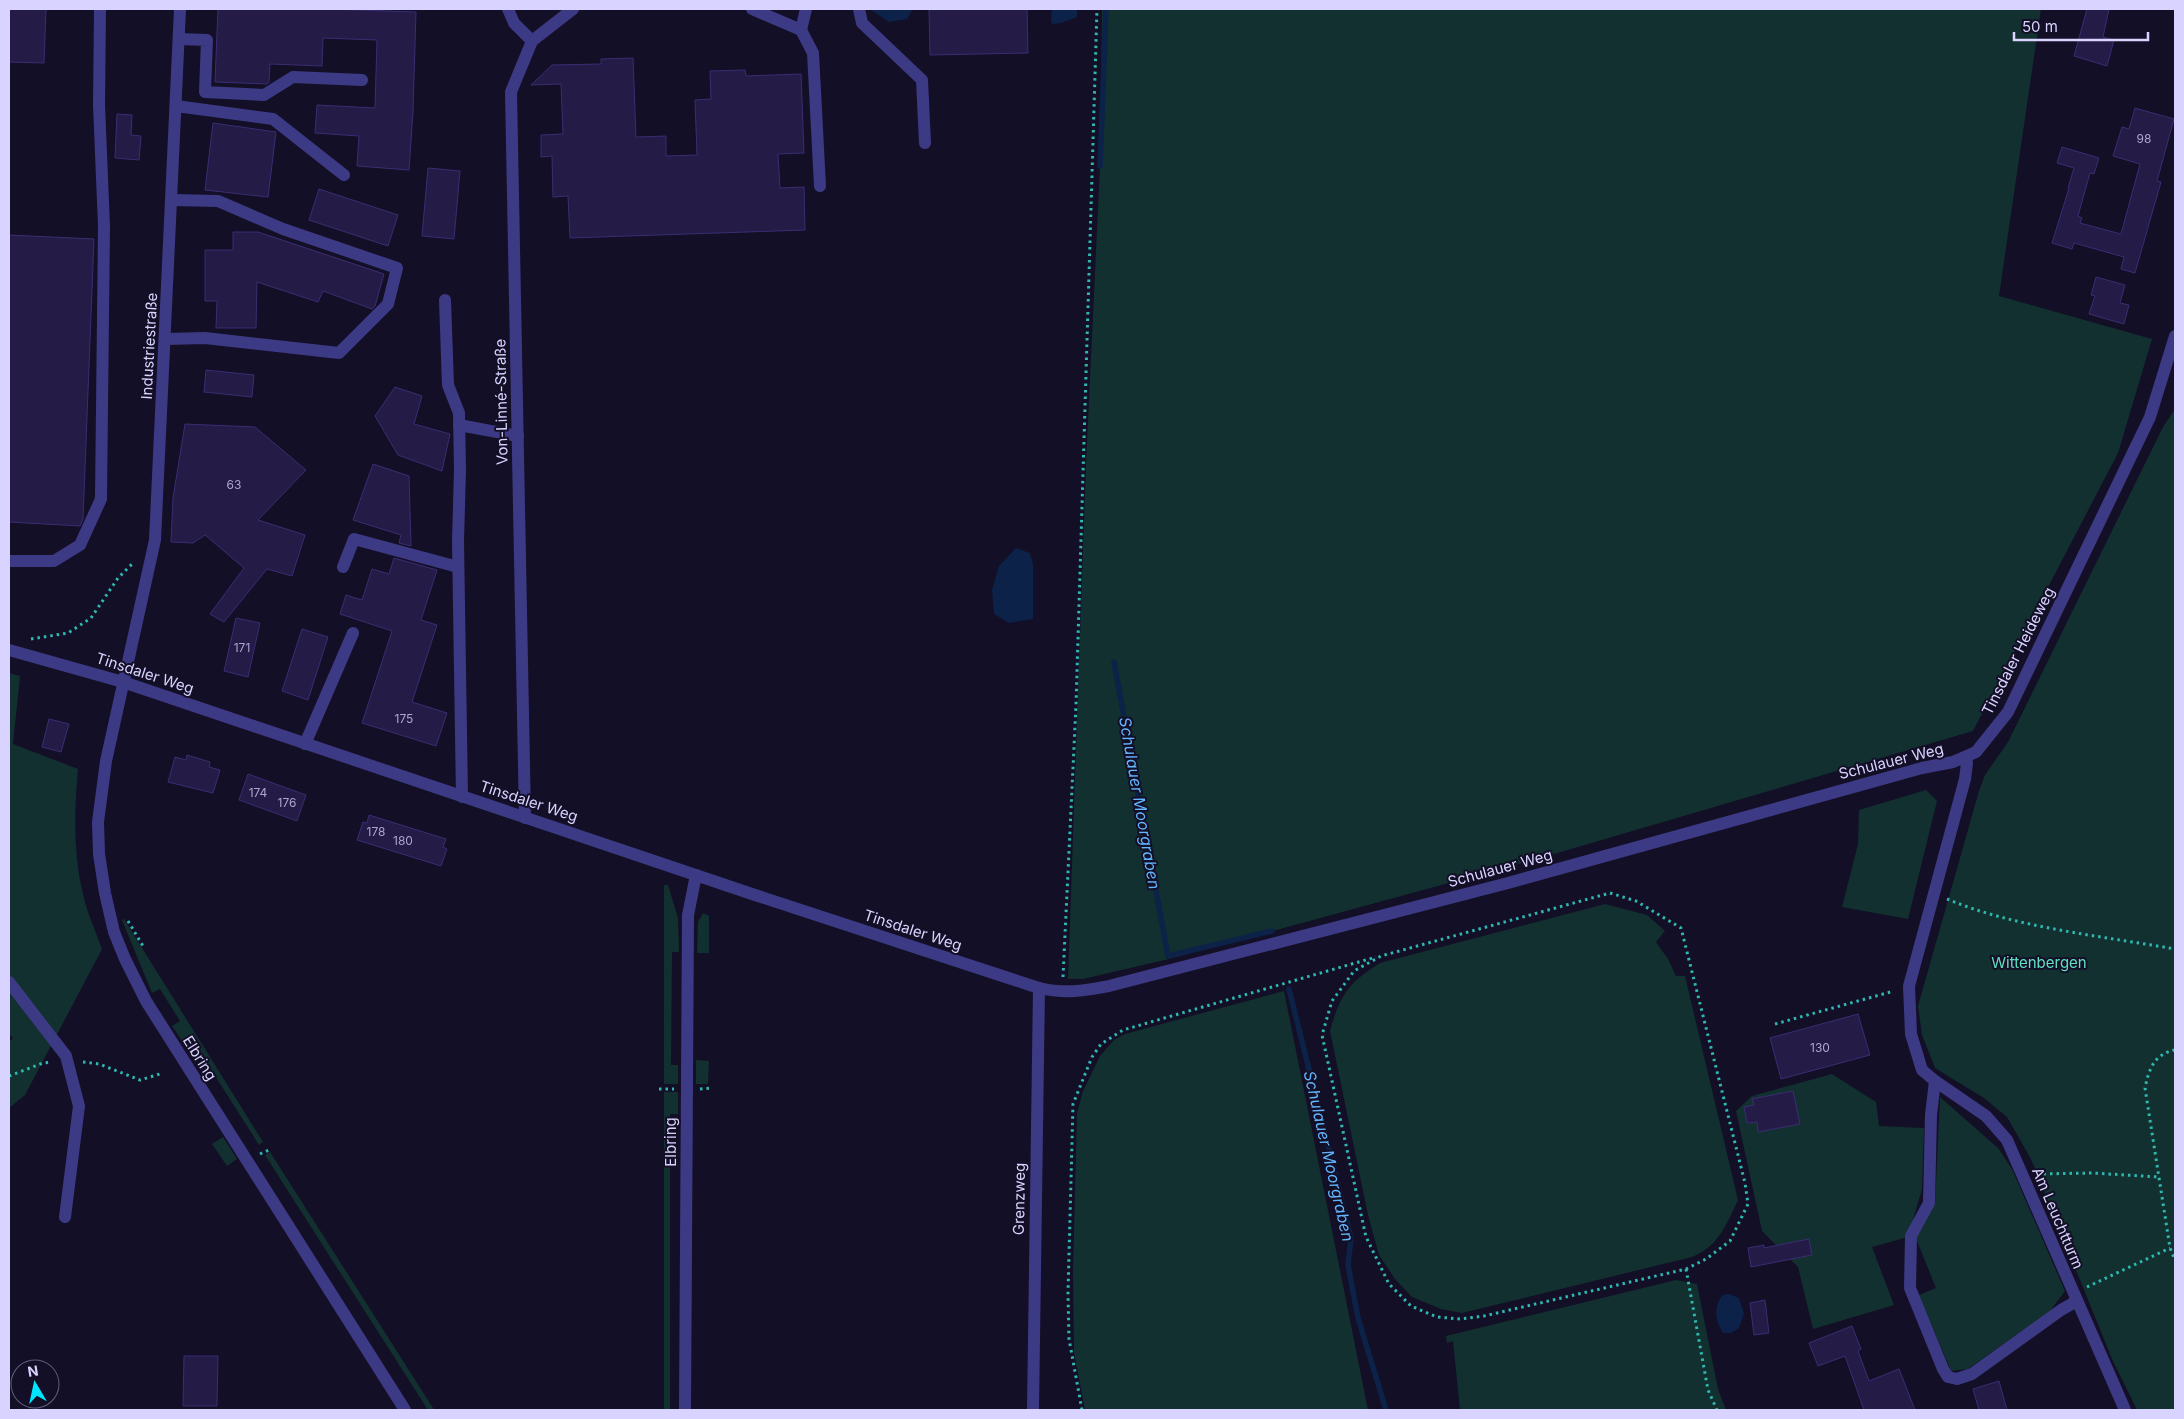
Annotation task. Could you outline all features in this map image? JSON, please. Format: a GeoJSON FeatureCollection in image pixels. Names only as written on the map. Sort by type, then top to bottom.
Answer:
{"type":"FeatureCollection","features":[{"type":"Feature","properties":{"kind":"street"},"geometry":{"type":"LineString","coordinates":[[9,561],[54,561],[80,545],[101,499],[104,226],[99,105],[100,9]]}},
{"type":"Feature","properties":{"kind":"street","name":"Industriestraße"},"geometry":{"type":"LineString","coordinates":[[123,682],[155,540],[180,9]]}},
{"type":"Feature","properties":{"kind":"street"},"geometry":{"type":"LineString","coordinates":[[508,9],[514,23],[532,41]]}},
{"type":"Feature","properties":{"kind":"street","name":"Von-Linné-Straße"},"geometry":{"type":"LineString","coordinates":[[526,818],[511,92],[532,41],[573,9]]}},
{"type":"Feature","properties":{"kind":"street"},"geometry":{"type":"LineString","coordinates":[[752,9],[801,30],[813,53],[820,186]]}},
{"type":"Feature","properties":{"kind":"street"},"geometry":{"type":"LineString","coordinates":[[801,30],[806,9]]}},
{"type":"Feature","properties":{"kind":"street"},"geometry":{"type":"LineString","coordinates":[[859,9],[862,23],[922,80],[925,143]]}},
{"type":"Feature","properties":{"kind":"street"},"geometry":{"type":"LineString","coordinates":[[179,38],[207,40],[205,92],[264,95],[293,77],[362,80]]}},
{"type":"Feature","properties":{"kind":"street"},"geometry":{"type":"LineString","coordinates":[[176,106],[273,119],[344,175]]}},
{"type":"Feature","properties":{"kind":"street"},"geometry":{"type":"LineString","coordinates":[[165,339],[205,338],[339,353],[388,304],[397,268],[283,229],[218,201],[172,200]]}},
{"type":"Feature","properties":{"kind":"street"},"geometry":{"type":"LineString","coordinates":[[445,300],[448,386],[459,413],[458,567],[462,797]]}},
{"type":"Feature","properties":{"kind":"street","name":"Tinsdaler Heideweg"},"geometry":{"type":"LineString","coordinates":[[1966,757],[1976,752],[2008,712],[2150,417],[2171,367],[2175,336]]}},
{"type":"Feature","properties":{"kind":"street"},"geometry":{"type":"LineString","coordinates":[[459,425],[518,436]]}},
{"type":"Feature","properties":{"kind":"street"},"geometry":{"type":"LineString","coordinates":[[343,566],[354,539],[458,567]]}},
{"type":"Feature","properties":{"kind":"street"},"geometry":{"type":"LineString","coordinates":[[305,744],[353,633]]}},
{"type":"Feature","properties":{"kind":"street","name":"Tinsdaler Weg"},"geometry":{"type":"LineString","coordinates":[[9,650],[123,682],[462,797],[1039,988]]}},
{"type":"Feature","properties":{"kind":"street","name":"Elbring"},"geometry":{"type":"LineString","coordinates":[[123,682],[106,761],[98,822],[99,854],[105,894],[114,932],[146,1001],[169,1039],[405,1410]]}},
{"type":"Feature","properties":{"kind":"street"},"geometry":{"type":"LineString","coordinates":[[1909,986],[1965,779],[1966,757]]}},
{"type":"Feature","properties":{"kind":"street","name":"Schulauer Weg"},"geometry":{"type":"LineString","coordinates":[[1039,988],[1061,993],[1109,986],[1508,883],[1966,757]]}},
{"type":"Feature","properties":{"kind":"street","name":"Elbring"},"geometry":{"type":"LineString","coordinates":[[685,1410],[688,915],[696,875]]}},
{"type":"Feature","properties":{"kind":"street"},"geometry":{"type":"LineString","coordinates":[[9,982],[66,1056],[79,1106],[65,1217]]}},
{"type":"Feature","properties":{"kind":"street","name":"Am Leuchtturm"},"geometry":{"type":"LineString","coordinates":[[1909,986],[1911,1034],[1922,1070],[1986,1116],[2007,1140],[2125,1410]]}},
{"type":"Feature","properties":{"kind":"street","name":"Grenzweg"},"geometry":{"type":"LineString","coordinates":[[1033,1410],[1039,988]]}},
{"type":"Feature","properties":{"kind":"street"},"geometry":{"type":"LineString","coordinates":[[1935,1081],[1931,1114],[1929,1203],[1911,1236],[1910,1288],[1948,1377],[1965,1378],[2075,1298]]}},
{"type":"Feature","properties":{"kind":"path"},"geometry":{"type":"LineString","coordinates":[[1061,993],[1064,969],[1077,695],[1097,9]]}},
{"type":"Feature","properties":{"kind":"path"},"geometry":{"type":"LineString","coordinates":[[28,640],[68,633],[91,618],[118,578],[137,559]]}},
{"type":"Feature","properties":{"kind":"path"},"geometry":{"type":"LineString","coordinates":[[1082,1410],[1069,1339],[1071,1140],[1073,1104],[1092,1057],[1101,1044],[1123,1030],[1381,956],[1610,893],[1636,901],[1681,928],[1745,1184],[1748,1204],[1730,1241],[1706,1259],[1686,1269],[1484,1316],[1460,1319],[1437,1317],[1411,1306],[1388,1284],[1366,1237],[1322,1035],[1332,1001],[1354,971],[1381,956]]}},
{"type":"Feature","properties":{"kind":"path"},"geometry":{"type":"LineString","coordinates":[[1934,894],[1971,909],[2010,920],[2175,950]]}},
{"type":"Feature","properties":{"kind":"path"},"geometry":{"type":"LineString","coordinates":[[1775,1024],[1909,986]]}},
{"type":"Feature","properties":{"kind":"path"},"geometry":{"type":"LineString","coordinates":[[2175,1050],[2166,1052],[2149,1068],[2145,1088],[2170,1248],[2175,1260]]}},
{"type":"Feature","properties":{"kind":"path"},"geometry":{"type":"LineString","coordinates":[[2023,1179],[2041,1172],[2159,1177]]}},
{"type":"Feature","properties":{"kind":"path"},"geometry":{"type":"LineString","coordinates":[[2075,1298],[2170,1248]]}},
{"type":"Feature","properties":{"kind":"path"},"geometry":{"type":"LineString","coordinates":[[1686,1269],[1708,1390],[1717,1410]]}},
{"type":"Feature","properties":{"kind":"green space"},"geometry":{"type":"Polygon","coordinates":[[[1102,9],[2041,9],[1999,296],[2152,339],[2118,453],[1973,731],[1530,861],[1173,958],[1083,979],[1068,979],[1086,464],[1100,166],[1102,9]]]}},
{"type":"Feature","properties":{"kind":"green space","name":"Wittenbergen"},"geometry":{"type":"Polygon","coordinates":[[[2175,409],[2175,1410],[2137,1410],[2112,1359],[2031,1159],[2007,1117],[1984,1098],[1935,1068],[1922,1035],[1918,1006],[1985,775],[2008,742],[2163,427],[2175,409]]]}},
{"type":"Feature","properties":{"kind":"green space"},"geometry":{"type":"Polygon","coordinates":[[[9,673],[20,676],[13,744],[78,769],[75,817],[76,850],[80,882],[102,949],[25,1095],[9,1108],[9,1042],[13,1038],[9,1034],[9,673]]]}},
{"type":"Feature","properties":{"kind":"green space"},"geometry":{"type":"Polygon","coordinates":[[[1926,790],[1937,801],[1908,919],[1842,907],[1858,844],[1859,810],[1926,790]]]}},
{"type":"Feature","properties":{"kind":"green space"},"geometry":{"type":"Polygon","coordinates":[[[664,885],[668,885],[678,918],[679,952],[672,952],[671,1065],[678,1065],[678,1084],[664,1084],[664,885]]]}},
{"type":"Feature","properties":{"kind":"green space"},"geometry":{"type":"Polygon","coordinates":[[[1605,904],[1647,915],[1665,931],[1656,942],[1668,959],[1676,976],[1685,976],[1738,1200],[1730,1218],[1715,1241],[1692,1257],[1462,1313],[1441,1309],[1412,1297],[1395,1279],[1379,1255],[1368,1215],[1330,1031],[1342,999],[1360,977],[1380,963],[1605,904]]]}},
{"type":"Feature","properties":{"kind":"green space"},"geometry":{"type":"Polygon","coordinates":[[[703,913],[709,916],[709,953],[697,953],[698,922],[703,913]]]}},
{"type":"Feature","properties":{"kind":"green space"},"geometry":{"type":"Polygon","coordinates":[[[124,919],[263,1142],[259,1145],[196,1046],[188,1050],[172,1026],[180,1021],[160,989],[152,993],[122,920],[124,919]]]}},
{"type":"Feature","properties":{"kind":"green space"},"geometry":{"type":"Polygon","coordinates":[[[1284,991],[1368,1410],[1085,1410],[1074,1352],[1073,1271],[1077,1113],[1083,1091],[1100,1056],[1114,1040],[1125,1034],[1284,991]]]}},
{"type":"Feature","properties":{"kind":"green space"},"geometry":{"type":"Polygon","coordinates":[[[696,1060],[709,1061],[708,1084],[696,1084],[696,1060]]]}},
{"type":"Feature","properties":{"kind":"green space"},"geometry":{"type":"Polygon","coordinates":[[[1832,1074],[1876,1102],[1879,1126],[1924,1128],[1922,1189],[1908,1237],[1872,1247],[1894,1305],[1813,1329],[1798,1267],[1762,1231],[1736,1111],[1752,1096],[1832,1074]]]}},
{"type":"Feature","properties":{"kind":"green space"},"geometry":{"type":"Polygon","coordinates":[[[664,1092],[678,1092],[678,1114],[670,1114],[670,1410],[664,1410],[664,1092]]]}},
{"type":"Feature","properties":{"kind":"green space"},"geometry":{"type":"Polygon","coordinates":[[[1940,1097],[1998,1148],[2012,1169],[2065,1291],[2050,1311],[1968,1369],[1951,1371],[1919,1295],[1936,1288],[1915,1236],[1935,1204],[1940,1097]]]}},
{"type":"Feature","properties":{"kind":"green space"},"geometry":{"type":"Polygon","coordinates":[[[223,1137],[237,1159],[227,1166],[212,1144],[223,1137]]]}},
{"type":"Feature","properties":{"kind":"green space"},"geometry":{"type":"Polygon","coordinates":[[[270,1152],[434,1410],[428,1410],[265,1155],[270,1152]]]}},
{"type":"Feature","properties":{"kind":"green space"},"geometry":{"type":"Polygon","coordinates":[[[1676,1280],[1697,1284],[1718,1389],[1726,1410],[1460,1410],[1453,1341],[1447,1343],[1446,1336],[1676,1280]]]}},
{"type":"Feature","properties":{"kind":"water"},"geometry":{"type":"Polygon","coordinates":[[[870,9],[913,9],[907,19],[889,22],[870,9]]]}},
{"type":"Feature","properties":{"kind":"water"},"geometry":{"type":"Polygon","coordinates":[[[1052,9],[1077,9],[1077,17],[1052,24],[1052,9]]]}},
{"type":"Feature","properties":{"kind":"water"},"geometry":{"type":"Polygon","coordinates":[[[1016,548],[1030,553],[1033,564],[1033,619],[1009,623],[994,614],[992,590],[999,566],[1016,548]]]}},
{"type":"Feature","properties":{"kind":"water"},"geometry":{"type":"Polygon","coordinates":[[[1729,1294],[1739,1298],[1744,1314],[1739,1328],[1731,1333],[1723,1333],[1718,1324],[1716,1309],[1723,1295],[1729,1294]]]}},
{"type":"Feature","properties":{"kind":"building"},"geometry":{"type":"Polygon","coordinates":[[[9,9],[46,9],[44,63],[9,62],[9,9]]]}},
{"type":"Feature","properties":{"kind":"building"},"geometry":{"type":"Polygon","coordinates":[[[218,9],[329,9],[416,12],[409,170],[357,166],[359,136],[315,133],[317,105],[375,108],[377,40],[323,38],[322,66],[270,64],[269,82],[267,84],[215,82],[218,9]]]}},
{"type":"Feature","properties":{"kind":"building"},"geometry":{"type":"Polygon","coordinates":[[[929,9],[1027,9],[1028,53],[930,55],[929,9]]]}},
{"type":"Feature","properties":{"kind":"building"},"geometry":{"type":"Polygon","coordinates":[[[2087,9],[2109,9],[2103,37],[2114,40],[2107,66],[2074,56],[2087,9]]]}},
{"type":"Feature","properties":{"kind":"building"},"geometry":{"type":"Polygon","coordinates":[[[633,58],[636,137],[666,136],[666,156],[697,155],[695,100],[711,99],[710,71],[745,70],[746,76],[801,74],[804,153],[778,154],[780,188],[804,187],[805,230],[570,238],[568,196],[553,197],[552,156],[541,157],[541,135],[563,134],[561,84],[531,85],[552,65],[601,64],[601,59],[633,58]]]}},
{"type":"Feature","properties":{"kind":"building"},"geometry":{"type":"Polygon","coordinates":[[[2135,108],[2174,119],[2157,181],[2161,182],[2135,273],[2121,269],[2124,257],[2074,243],[2072,249],[2052,243],[2074,168],[2057,163],[2062,147],[2099,158],[2094,174],[2090,173],[2078,216],[2082,218],[2080,223],[2121,234],[2140,164],[2113,156],[2122,127],[2129,129],[2135,108]]]}},
{"type":"Feature","properties":{"kind":"building"},"geometry":{"type":"Polygon","coordinates":[[[117,114],[132,115],[131,135],[141,136],[139,160],[115,158],[117,114]]]}},
{"type":"Feature","properties":{"kind":"building"},"geometry":{"type":"Polygon","coordinates":[[[213,123],[276,132],[268,197],[205,190],[213,123]]]}},
{"type":"Feature","properties":{"kind":"building"},"geometry":{"type":"Polygon","coordinates":[[[428,168],[460,171],[454,239],[422,236],[428,168]]]}},
{"type":"Feature","properties":{"kind":"building"},"geometry":{"type":"Polygon","coordinates":[[[319,189],[398,215],[388,246],[309,220],[319,189]]]}},
{"type":"Feature","properties":{"kind":"building"},"geometry":{"type":"Polygon","coordinates":[[[233,232],[258,232],[384,274],[375,306],[372,309],[323,291],[318,302],[257,282],[256,328],[216,328],[217,301],[205,301],[205,250],[233,250],[233,232]]]}},
{"type":"Feature","properties":{"kind":"building"},"geometry":{"type":"Polygon","coordinates":[[[9,235],[94,239],[83,519],[80,526],[9,522],[9,235]]]}},
{"type":"Feature","properties":{"kind":"building"},"geometry":{"type":"Polygon","coordinates":[[[2096,277],[2125,285],[2120,303],[2129,305],[2124,324],[2089,314],[2095,296],[2091,295],[2096,277]]]}},
{"type":"Feature","properties":{"kind":"building"},"geometry":{"type":"Polygon","coordinates":[[[206,370],[254,375],[252,397],[204,392],[206,370]]]}},
{"type":"Feature","properties":{"kind":"building"},"geometry":{"type":"Polygon","coordinates":[[[395,387],[422,396],[414,424],[450,434],[442,471],[398,455],[375,416],[395,387]]]}},
{"type":"Feature","properties":{"kind":"building"},"geometry":{"type":"Polygon","coordinates":[[[185,424],[255,427],[306,470],[258,520],[305,535],[292,576],[267,569],[224,622],[210,614],[244,568],[205,535],[193,543],[171,542],[173,498],[185,424]]]}},
{"type":"Feature","properties":{"kind":"building"},"geometry":{"type":"Polygon","coordinates":[[[373,464],[409,476],[411,546],[399,543],[401,535],[353,520],[373,464]]]}},
{"type":"Feature","properties":{"kind":"building"},"geometry":{"type":"Polygon","coordinates":[[[394,558],[437,570],[421,620],[437,625],[412,702],[447,713],[436,746],[362,723],[392,631],[340,614],[346,595],[362,600],[372,569],[389,574],[394,558]]]}},
{"type":"Feature","properties":{"kind":"building"},"geometry":{"type":"Polygon","coordinates":[[[236,618],[260,623],[248,677],[224,671],[236,618]]]}},
{"type":"Feature","properties":{"kind":"building"},"geometry":{"type":"Polygon","coordinates":[[[302,629],[328,637],[308,700],[282,691],[302,629]]]}},
{"type":"Feature","properties":{"kind":"building"},"geometry":{"type":"Polygon","coordinates":[[[49,719],[69,724],[61,752],[42,747],[49,719]]]}},
{"type":"Feature","properties":{"kind":"building"},"geometry":{"type":"Polygon","coordinates":[[[187,755],[210,762],[209,767],[220,770],[213,793],[168,782],[175,757],[186,760],[187,755]]]}},
{"type":"Feature","properties":{"kind":"building"},"geometry":{"type":"Polygon","coordinates":[[[248,774],[306,795],[297,821],[239,800],[248,774]]]}},
{"type":"Feature","properties":{"kind":"building"},"geometry":{"type":"Polygon","coordinates":[[[369,815],[446,839],[443,847],[447,849],[441,866],[357,840],[363,822],[367,823],[369,815]]]}},
{"type":"Feature","properties":{"kind":"building"},"geometry":{"type":"Polygon","coordinates":[[[1858,1014],[1870,1055],[1781,1079],[1770,1038],[1858,1014]]]}},
{"type":"Feature","properties":{"kind":"building"},"geometry":{"type":"Polygon","coordinates":[[[1793,1091],[1800,1124],[1758,1132],[1757,1122],[1747,1123],[1744,1107],[1754,1105],[1752,1099],[1793,1091]]]}},
{"type":"Feature","properties":{"kind":"building"},"geometry":{"type":"Polygon","coordinates":[[[1809,1239],[1812,1255],[1751,1267],[1748,1248],[1764,1245],[1764,1248],[1809,1239]]]}},
{"type":"Feature","properties":{"kind":"building"},"geometry":{"type":"Polygon","coordinates":[[[1765,1300],[1769,1333],[1754,1335],[1750,1303],[1765,1300]]]}},
{"type":"Feature","properties":{"kind":"building"},"geometry":{"type":"Polygon","coordinates":[[[1852,1326],[1861,1349],[1858,1351],[1869,1381],[1899,1369],[1915,1410],[1864,1410],[1845,1356],[1818,1366],[1809,1343],[1852,1326]]]}},
{"type":"Feature","properties":{"kind":"building"},"geometry":{"type":"Polygon","coordinates":[[[184,1356],[218,1356],[217,1406],[183,1406],[184,1356]]]}},
{"type":"Feature","properties":{"kind":"building"},"geometry":{"type":"Polygon","coordinates":[[[1999,1381],[2007,1410],[1979,1410],[1973,1389],[1999,1381]]]}},
{"type":"Feature","properties":{"kind":"waterway","name":"Schulauer Moorgraben"},"geometry":{"type":"LineString","coordinates":[[1100,166],[1106,9]]}},
{"type":"Feature","properties":{"kind":"waterway","name":"Schulauer Moorgraben"},"geometry":{"type":"LineString","coordinates":[[1114,662],[1168,956],[1272,931]]}},
{"type":"Feature","properties":{"kind":"waterway","name":"Schulauer Moorgraben"},"geometry":{"type":"LineString","coordinates":[[1289,989],[1351,1238],[1348,1265],[1358,1318],[1386,1410]]}}]}
